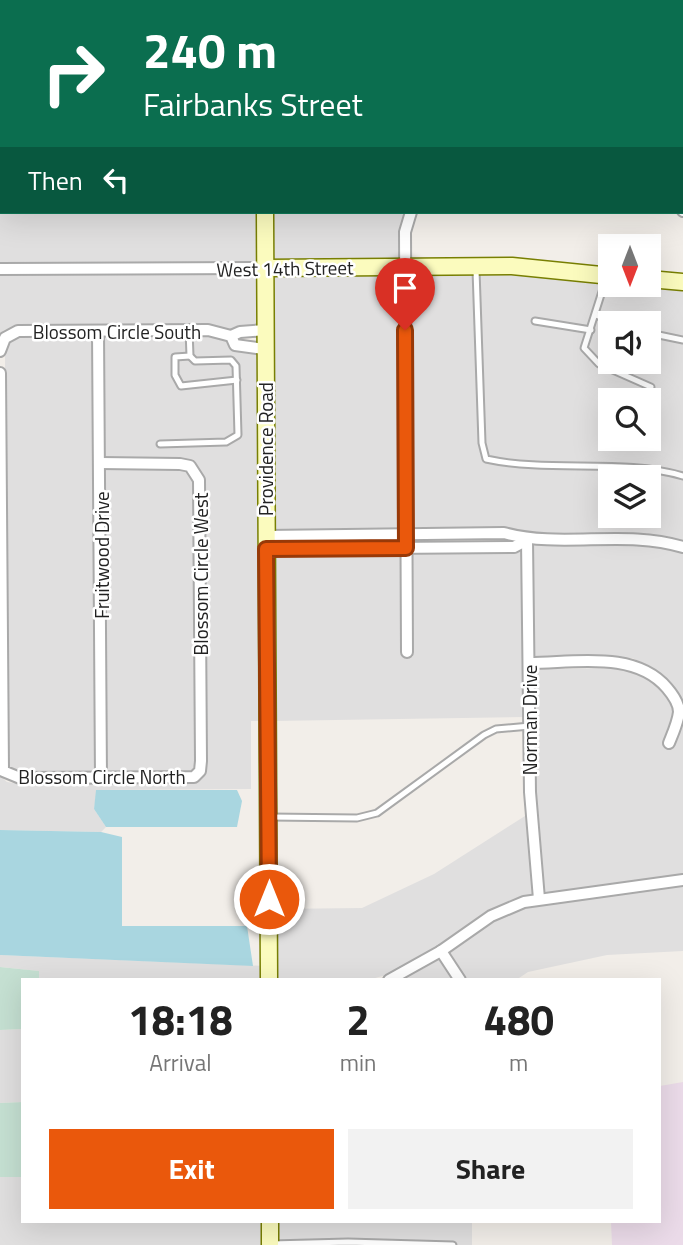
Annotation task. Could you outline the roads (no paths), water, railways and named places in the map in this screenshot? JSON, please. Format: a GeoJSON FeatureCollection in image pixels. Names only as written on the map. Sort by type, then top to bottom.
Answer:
{"type":"FeatureCollection","features":[{"type":"Feature","properties":{"kind":"street","name":"Providence Road"},"geometry":{"type":"LineString","coordinates":[[265,214],[269,978]]}},
{"type":"Feature","properties":{"kind":"street"},"geometry":{"type":"LineString","coordinates":[[407,652],[405,232],[410,214]]}},
{"type":"Feature","properties":{"kind":"street","name":"West 14th Street"},"geometry":{"type":"LineString","coordinates":[[0,269],[512,266],[598,274]]}},
{"type":"Feature","properties":{"kind":"street"},"geometry":{"type":"LineString","coordinates":[[662,280],[683,282]]}},
{"type":"Feature","properties":{"kind":"street","name":"Blossom Circle South"},"geometry":{"type":"LineString","coordinates":[[0,351],[5,338],[18,331],[208,330],[231,336],[240,332],[265,330]]}},
{"type":"Feature","properties":{"kind":"street","name":"Fruitwood Drive"},"geometry":{"type":"LineString","coordinates":[[98,331],[102,778]]}},
{"type":"Feature","properties":{"kind":"street","name":"Blossom Circle South"},"geometry":{"type":"LineString","coordinates":[[231,336],[234,345],[264,349]]}},
{"type":"Feature","properties":{"kind":"street","name":"Blossom Circle North"},"geometry":{"type":"LineString","coordinates":[[0,373],[2,762],[6,775],[20,778],[197,775]]}},
{"type":"Feature","properties":{"kind":"street","name":"Blossom Circle West"},"geometry":{"type":"LineString","coordinates":[[100,463],[180,464],[190,466],[197,473],[201,761],[197,775]]}},
{"type":"Feature","properties":{"kind":"street"},"geometry":{"type":"LineString","coordinates":[[266,542],[405,533],[504,533],[527,540],[644,538],[683,547]]}},
{"type":"Feature","properties":{"kind":"street"},"geometry":{"type":"LineString","coordinates":[[266,542],[406,548],[514,547],[527,540]]}},
{"type":"Feature","properties":{"kind":"street","name":"Norman Drive"},"geometry":{"type":"LineString","coordinates":[[527,540],[531,833],[540,899]]}},
{"type":"Feature","properties":{"kind":"street"},"geometry":{"type":"LineString","coordinates":[[529,663],[619,662],[648,671],[662,683],[678,706],[679,715],[669,743]]}},
{"type":"Feature","properties":{"kind":"street"},"geometry":{"type":"LineString","coordinates":[[393,978],[441,951],[491,916],[524,902],[683,880]]}},
{"type":"Feature","properties":{"kind":"street"},"geometry":{"type":"LineString","coordinates":[[441,951],[459,978]]}},
{"type":"Feature","properties":{"kind":"street"},"geometry":{"type":"LineString","coordinates":[[270,1223],[270,1245]]}},
{"type":"Feature","properties":{"kind":"lane"},"geometry":{"type":"LineString","coordinates":[[476,266],[482,443],[486,459],[520,467],[660,469],[683,476]]}},
{"type":"Feature","properties":{"kind":"lane"},"geometry":{"type":"LineString","coordinates":[[602,298],[584,348],[599,364],[651,387]]}},
{"type":"Feature","properties":{"kind":"lane"},"geometry":{"type":"LineString","coordinates":[[535,321],[591,330]]}},
{"type":"Feature","properties":{"kind":"lane"},"geometry":{"type":"LineString","coordinates":[[160,444],[233,439],[238,435],[236,366],[232,360],[195,361],[190,356],[188,330]]}},
{"type":"Feature","properties":{"kind":"lane"},"geometry":{"type":"LineString","coordinates":[[661,335],[683,340]]}},
{"type":"Feature","properties":{"kind":"lane"},"geometry":{"type":"LineString","coordinates":[[190,356],[175,357],[175,375],[181,386],[237,380]]}},
{"type":"Feature","properties":{"kind":"lane"},"geometry":{"type":"LineString","coordinates":[[268,817],[357,818],[377,813],[484,735],[496,729],[530,726]]}},
{"type":"Feature","properties":{"kind":"lane"},"geometry":{"type":"LineString","coordinates":[[270,1245],[348,1242],[453,1245]]}},
{"type":"Feature","properties":{"kind":"water"},"geometry":{"type":"Polygon","coordinates":[[[96,790],[237,790],[242,801],[237,827],[106,827],[94,809],[96,790]]]}},
{"type":"Feature","properties":{"kind":"water"},"geometry":{"type":"Polygon","coordinates":[[[0,830],[101,832],[122,837],[122,926],[247,926],[253,966],[0,955],[0,830]]]}}]}
